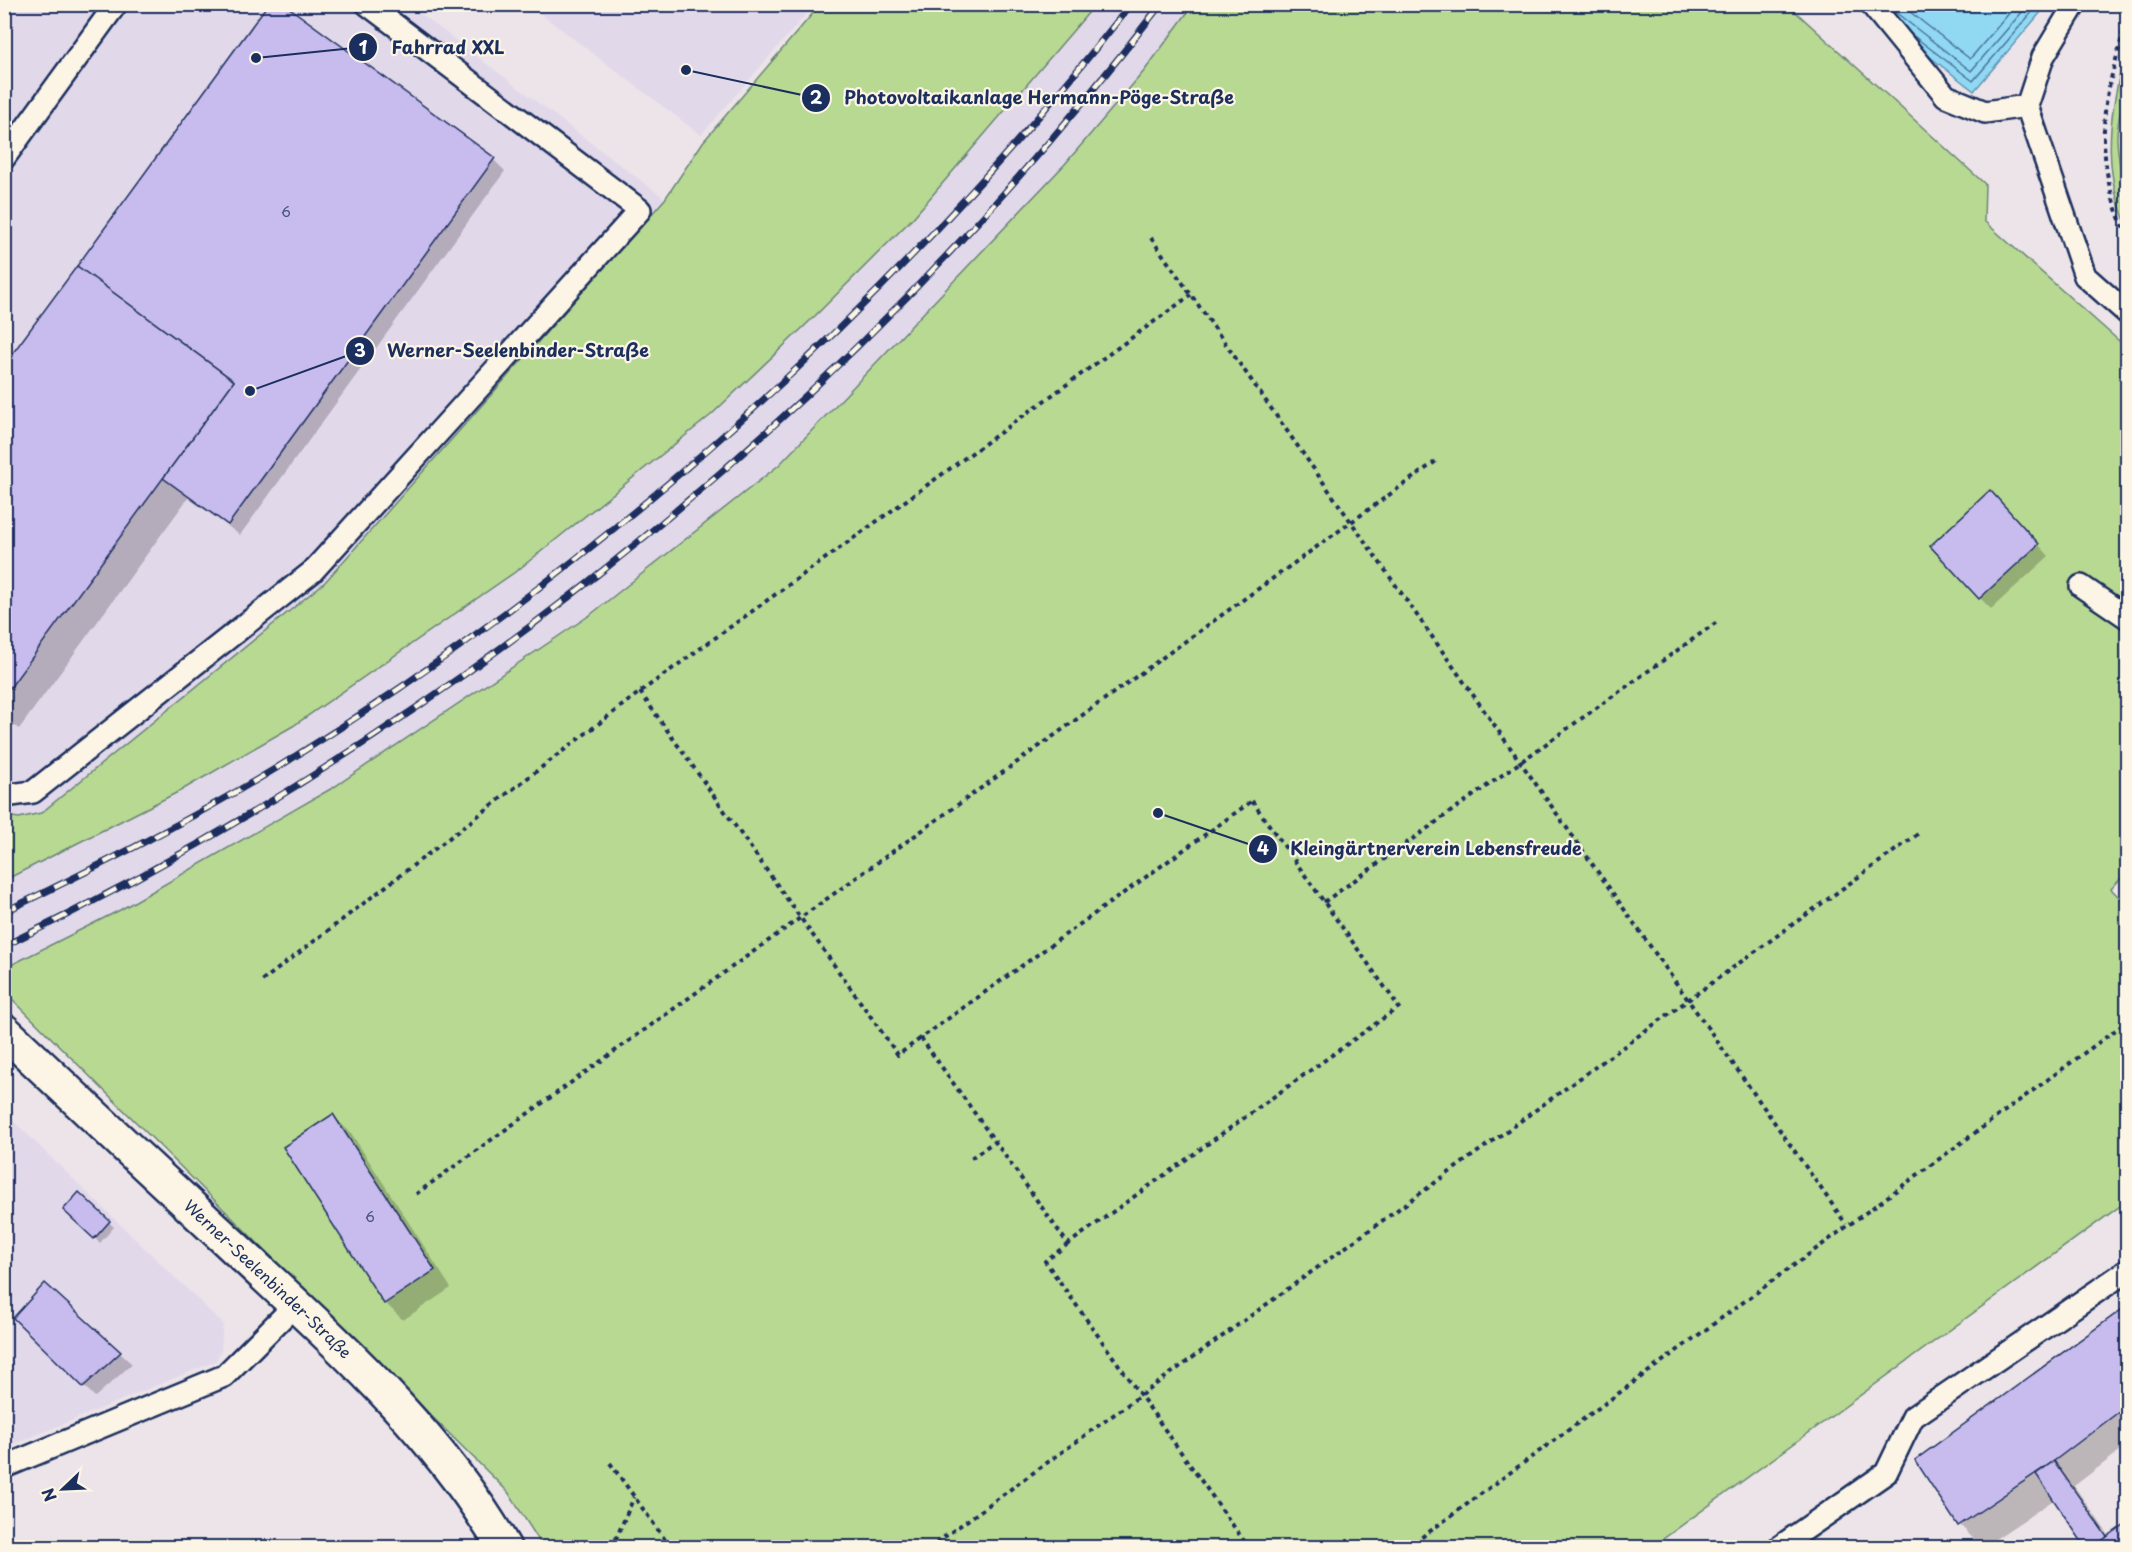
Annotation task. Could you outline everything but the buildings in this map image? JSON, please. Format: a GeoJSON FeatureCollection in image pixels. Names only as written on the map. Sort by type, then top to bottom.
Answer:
{"type":"FeatureCollection","features":[{"type":"Feature","properties":{"kind":"main road","name":"Werner-Seelenbinder-Straße"},"geometry":{"type":"LineString","coordinates":[[4,1031],[356,1362],[455,1472],[482,1510],[504,1548]]}},
{"type":"Feature","properties":{"kind":"lane"},"geometry":{"type":"LineString","coordinates":[[4,158],[116,4]]}},
{"type":"Feature","properties":{"kind":"lane"},"geometry":{"type":"LineString","coordinates":[[4,796],[33,792],[312,572],[640,210],[367,4]]}},
{"type":"Feature","properties":{"kind":"lane"},"geometry":{"type":"LineString","coordinates":[[1871,4],[1946,96],[1985,112],[2028,106]]}},
{"type":"Feature","properties":{"kind":"lane"},"geometry":{"type":"LineString","coordinates":[[2075,4],[2043,57],[2028,106],[2085,276],[2127,314]]}},
{"type":"Feature","properties":{"kind":"lane"},"geometry":{"type":"LineString","coordinates":[[2081,586],[2127,618]]}},
{"type":"Feature","properties":{"kind":"lane"},"geometry":{"type":"LineString","coordinates":[[1778,1548],[1886,1473],[1913,1417],[2127,1270]]}},
{"type":"Feature","properties":{"kind":"lane"},"geometry":{"type":"LineString","coordinates":[[4,1467],[224,1376],[295,1305]]}},
{"type":"Feature","properties":{"kind":"path"},"geometry":{"type":"LineString","coordinates":[[2127,4],[2121,47],[2106,103],[2104,134],[2106,169],[2113,202],[2127,237]]}},
{"type":"Feature","properties":{"kind":"path"},"geometry":{"type":"LineString","coordinates":[[1151,238],[1846,1224]]}},
{"type":"Feature","properties":{"kind":"path"},"geometry":{"type":"LineString","coordinates":[[262,981],[640,692],[1191,295]]}},
{"type":"Feature","properties":{"kind":"path"},"geometry":{"type":"LineString","coordinates":[[417,1194],[1439,459]]}},
{"type":"Feature","properties":{"kind":"path"},"geometry":{"type":"LineString","coordinates":[[1324,902],[1717,622]]}},
{"type":"Feature","properties":{"kind":"path"},"geometry":{"type":"LineString","coordinates":[[640,692],[898,1055],[1252,801],[1399,1006],[1045,1261],[1249,1548]]}},
{"type":"Feature","properties":{"kind":"path"},"geometry":{"type":"LineString","coordinates":[[928,1548],[1918,834]]}},
{"type":"Feature","properties":{"kind":"path"},"geometry":{"type":"LineString","coordinates":[[1407,1548],[1846,1224],[2127,1021]]}},
{"type":"Feature","properties":{"kind":"path"},"geometry":{"type":"LineString","coordinates":[[921,1038],[1068,1244]]}},
{"type":"Feature","properties":{"kind":"path"},"geometry":{"type":"LineString","coordinates":[[971,1158],[995,1141]]}},
{"type":"Feature","properties":{"kind":"path"},"geometry":{"type":"LineString","coordinates":[[610,1463],[671,1548]]}},
{"type":"Feature","properties":{"kind":"path"},"geometry":{"type":"LineString","coordinates":[[612,1548],[634,1497]]}},
{"type":"Feature","properties":{"kind":"shaded area"},"geometry":{"type":"Polygon","coordinates":[[[5,5],[409,5],[665,199],[325,582],[41,813],[19,818],[5,816],[5,5]]]}},
{"type":"Feature","properties":{"kind":"shaded area"},"geometry":{"type":"Polygon","coordinates":[[[529,5],[814,5],[701,135],[529,5]]]}},
{"type":"Feature","properties":{"kind":"shaded area"},"geometry":{"type":"Polygon","coordinates":[[[1095,5],[1193,5],[1145,70],[1065,164],[780,465],[590,615],[334,787],[120,910],[5,968],[5,880],[180,791],[293,726],[518,570],[711,415],[815,316],[912,219],[1095,5]]]}},
{"type":"Feature","properties":{"kind":"shaded area"},"geometry":{"type":"Polygon","coordinates":[[[4,1112],[223,1324],[221,1350],[216,1361],[5,1448],[4,1112]]]}},
{"type":"Feature","properties":{"kind":"green space"},"geometry":{"type":"Polygon","coordinates":[[[820,5],[1095,5],[912,219],[815,316],[711,415],[518,570],[293,726],[180,791],[5,880],[5,816],[19,818],[41,813],[325,582],[665,199],[703,142],[820,5]]]}},
{"type":"Feature","properties":{"kind":"green space"},"geometry":{"type":"Polygon","coordinates":[[[1193,5],[1788,5],[1985,184],[1984,221],[2127,348],[2128,871],[2111,889],[2127,905],[2127,1201],[1652,1547],[543,1547],[508,1492],[5,992],[5,968],[120,910],[334,787],[590,615],[779,465],[1065,164],[1145,70],[1193,5]]]}},
{"type":"Feature","properties":{"kind":"green space"},"geometry":{"type":"Polygon","coordinates":[[[2127,47],[2128,75],[2118,122],[2117,139],[2127,225],[2113,181],[2110,137],[2116,92],[2127,47]]]}},
{"type":"Feature","properties":{"kind":"water"},"geometry":{"type":"Polygon","coordinates":[[[1863,5],[2047,5],[1974,91],[1863,5]]]}},
{"type":"Feature","properties":{"kind":"railway"},"geometry":{"type":"LineString","coordinates":[[4,912],[215,804],[283,764],[402,687],[517,604],[630,515],[740,421],[845,323],[945,220],[1041,114],[1131,4]]}},
{"type":"Feature","properties":{"kind":"railway"},"geometry":{"type":"LineString","coordinates":[[4,946],[171,860],[332,763],[488,657],[638,542],[780,419],[915,288],[1043,150],[1161,4]]}},
{"type":"Feature","properties":{"kind":"place","name":"Fahrrad XXL"},"geometry":{"type":"Point","coordinates":[256,58]}},
{"type":"Feature","properties":{"kind":"place","name":"Photovoltaikanlage Hermann-Pöge-Straße"},"geometry":{"type":"Point","coordinates":[686,70]}},
{"type":"Feature","properties":{"kind":"place","name":"Werner-Seelenbinder-Straße"},"geometry":{"type":"Point","coordinates":[250,391]}},
{"type":"Feature","properties":{"kind":"place","name":"Kleingärtnerverein Lebensfreude"},"geometry":{"type":"Point","coordinates":[1158,813]}}]}
